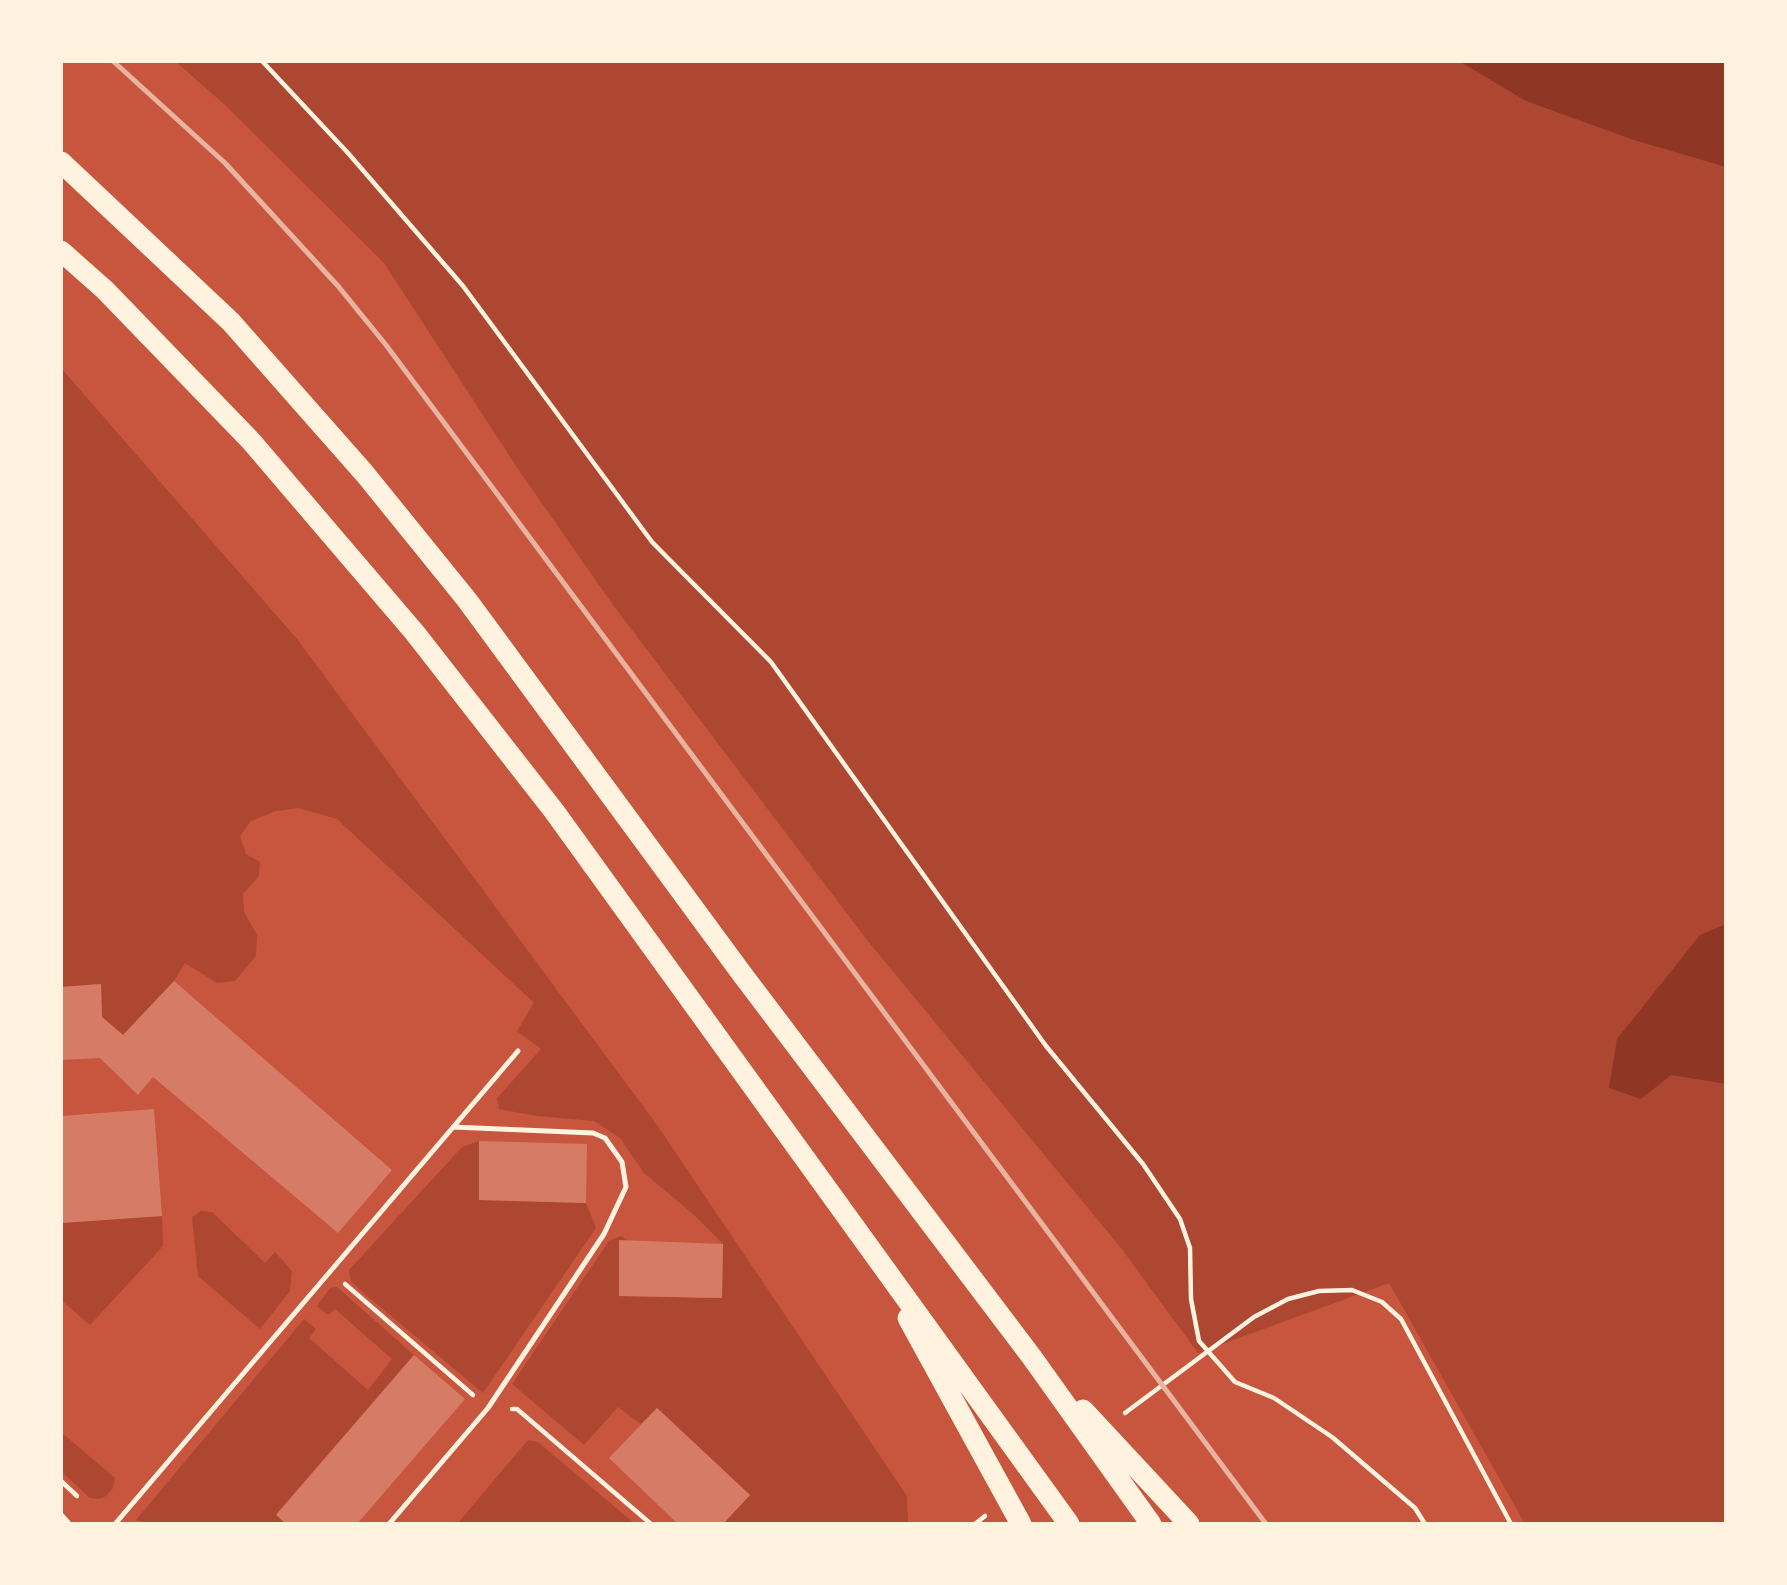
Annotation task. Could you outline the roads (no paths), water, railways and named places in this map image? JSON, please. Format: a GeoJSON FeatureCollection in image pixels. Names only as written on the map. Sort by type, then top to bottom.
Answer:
{"type":"FeatureCollection","features":[{"type":"Feature","properties":{"kind":"highway"},"geometry":{"type":"LineString","coordinates":[[61,162],[231,322],[373,485],[467,600],[742,974],[1031,1356],[1151,1524]]}},
{"type":"Feature","properties":{"kind":"highway"},"geometry":{"type":"LineString","coordinates":[[61,251],[105,290],[251,440],[415,633],[554,811],[1069,1524]]}},
{"type":"Feature","properties":{"kind":"highway"},"geometry":{"type":"LineString","coordinates":[[857,1228],[1021,1524]]}},
{"type":"Feature","properties":{"kind":"highway"},"geometry":{"type":"LineString","coordinates":[[1031,1356],[1189,1524]]}},
{"type":"Feature","properties":{"kind":"street"},"geometry":{"type":"LineString","coordinates":[[61,1516],[68,1524]]}},
{"type":"Feature","properties":{"kind":"lane"},"geometry":{"type":"LineString","coordinates":[[115,1524],[518,1051]]}},
{"type":"Feature","properties":{"kind":"lane"},"geometry":{"type":"LineString","coordinates":[[389,1524],[488,1408],[604,1234],[626,1187],[622,1162],[606,1138],[593,1133],[453,1127]]}},
{"type":"Feature","properties":{"kind":"railway"},"geometry":{"type":"LineString","coordinates":[[113,61],[225,163],[338,286],[386,345],[1266,1524]]}}]}
